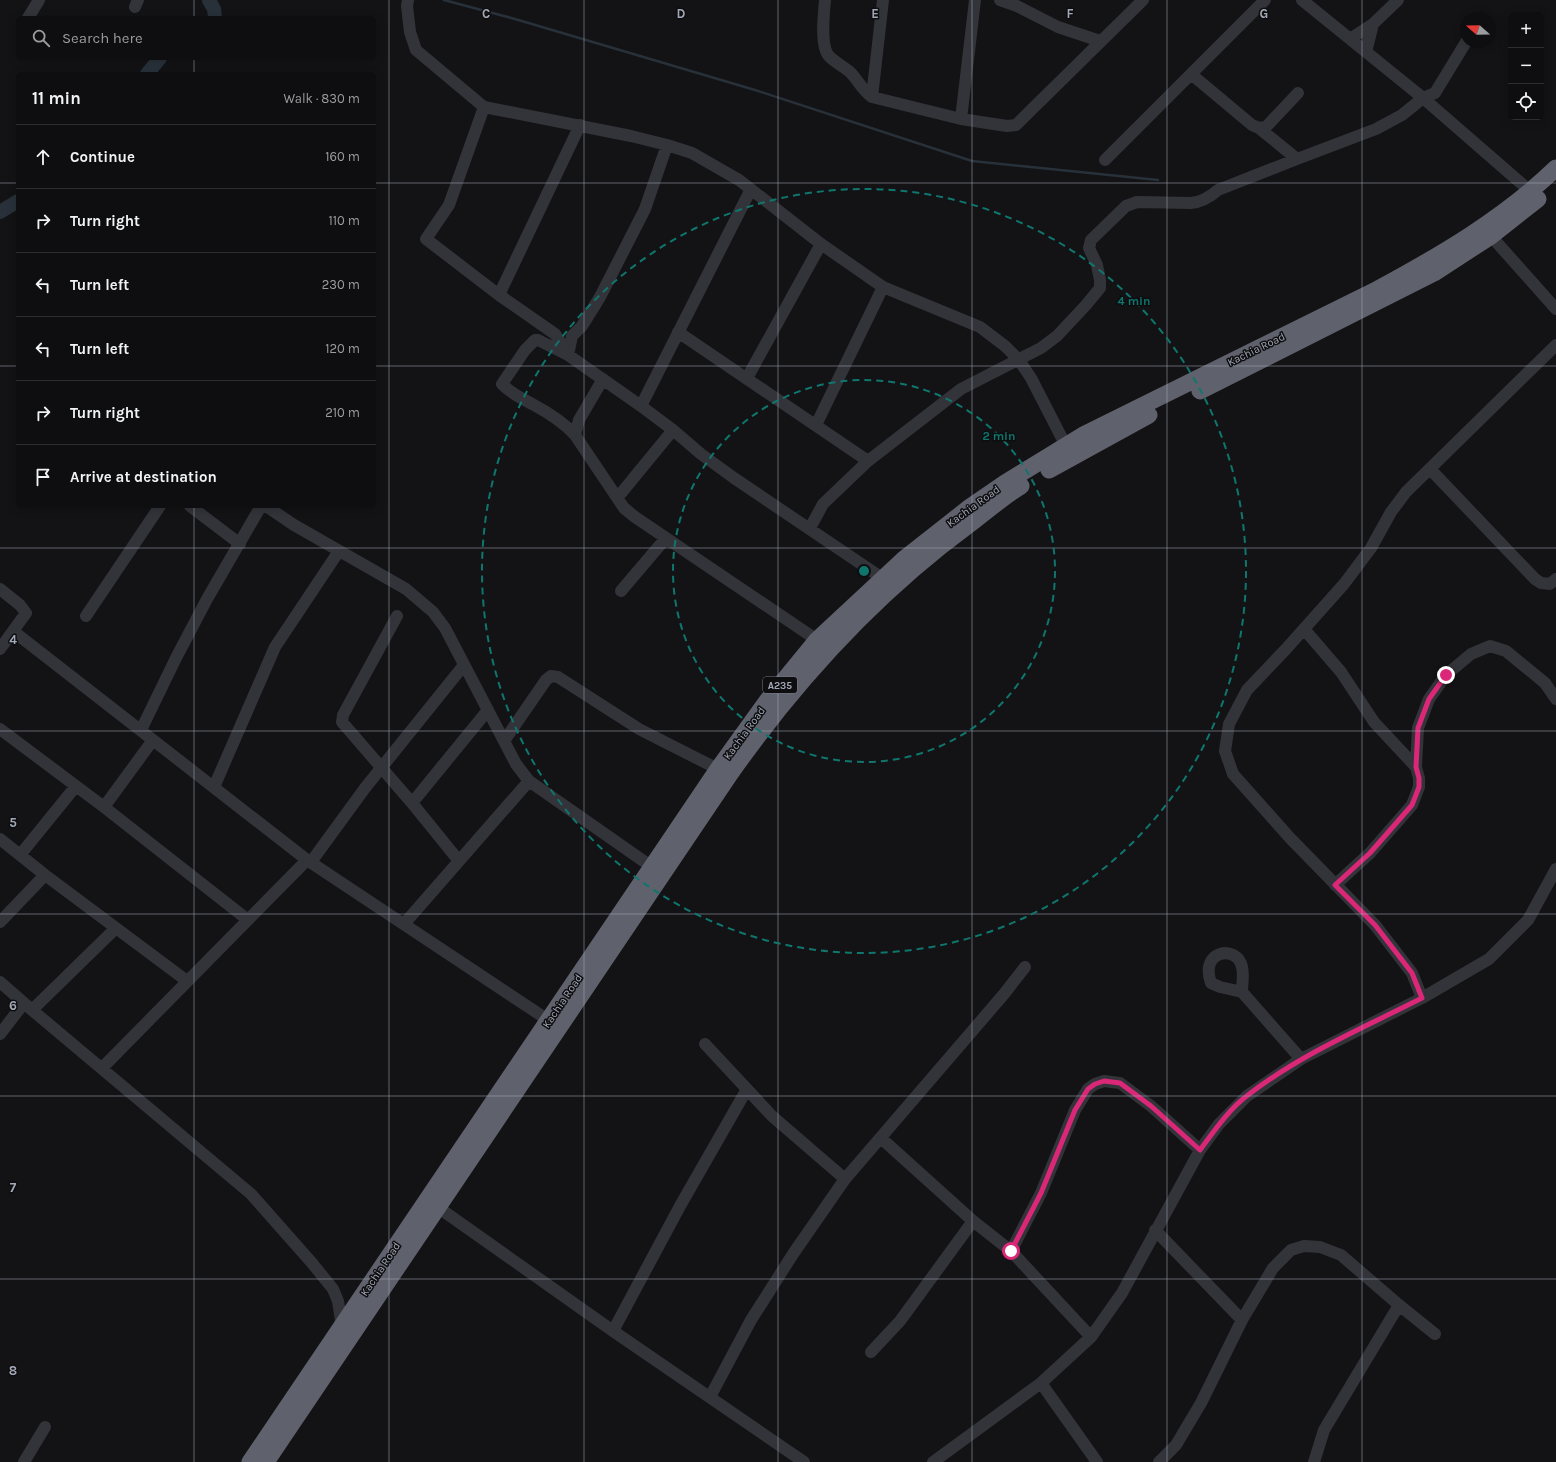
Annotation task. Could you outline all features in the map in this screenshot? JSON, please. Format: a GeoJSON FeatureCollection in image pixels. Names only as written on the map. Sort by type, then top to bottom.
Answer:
{"type":"FeatureCollection","features":[{"type":"Feature","properties":{"kind":"highway","name":"Kachia Road"},"geometry":{"type":"LineString","coordinates":[[250,1462],[718,769],[767,701],[817,640],[909,554],[970,507],[1005,484],[1085,434],[1378,289],[1413,270],[1477,230],[1530,191],[1556,168]]}},
{"type":"Feature","properties":{"kind":"highway","name":"Kachia Road"},"geometry":{"type":"LineString","coordinates":[[266,1462],[439,1208],[730,774],[757,736],[818,663],[870,608],[896,583],[954,535],[1012,492],[1061,462],[1139,420],[1407,288],[1434,273],[1516,218],[1556,184]]}},
{"type":"Feature","properties":{"kind":"street"},"geometry":{"type":"LineString","coordinates":[[29,16],[39,0]]}},
{"type":"Feature","properties":{"kind":"street"},"geometry":{"type":"LineString","coordinates":[[825,0],[824,40],[828,54],[841,67],[849,72],[860,86],[872,97],[961,119],[1006,126],[1016,125],[1143,0]]}},
{"type":"Feature","properties":{"kind":"street"},"geometry":{"type":"LineString","coordinates":[[872,97],[883,0]]}},
{"type":"Feature","properties":{"kind":"street"},"geometry":{"type":"LineString","coordinates":[[961,119],[975,0]]}},
{"type":"Feature","properties":{"kind":"street"},"geometry":{"type":"LineString","coordinates":[[1000,0],[1019,3],[1058,27],[1100,41]]}},
{"type":"Feature","properties":{"kind":"street"},"geometry":{"type":"LineString","coordinates":[[1105,160],[1265,0]]}},
{"type":"Feature","properties":{"kind":"street"},"geometry":{"type":"LineString","coordinates":[[1302,0],[1423,98],[1530,191]]}},
{"type":"Feature","properties":{"kind":"street"},"geometry":{"type":"LineString","coordinates":[[1350,39],[1373,24],[1398,0]]}},
{"type":"Feature","properties":{"kind":"street"},"geometry":{"type":"LineString","coordinates":[[408,3],[410,32],[416,50],[484,107],[580,125],[666,145],[692,153],[739,180],[821,244],[883,287],[980,327],[1019,360],[1031,378],[1066,446]]}},
{"type":"Feature","properties":{"kind":"street"},"geometry":{"type":"LineString","coordinates":[[1366,52],[1373,24]]}},
{"type":"Feature","properties":{"kind":"street"},"geometry":{"type":"LineString","coordinates":[[810,528],[823,504],[868,461],[961,389],[1041,348],[1056,336],[1100,288],[1097,265],[1089,248],[1090,240],[1126,206],[1137,202],[1199,202],[1210,198],[1218,190],[1376,129],[1402,115],[1423,98],[1435,93],[1462,48]]}},
{"type":"Feature","properties":{"kind":"street"},"geometry":{"type":"LineString","coordinates":[[1191,74],[1252,125],[1259,128],[1297,159]]}},
{"type":"Feature","properties":{"kind":"street"},"geometry":{"type":"LineString","coordinates":[[1259,128],[1266,127],[1298,93]]}},
{"type":"Feature","properties":{"kind":"street"},"geometry":{"type":"LineString","coordinates":[[484,107],[449,205],[426,239],[499,295],[555,334],[568,355]]}},
{"type":"Feature","properties":{"kind":"street"},"geometry":{"type":"LineString","coordinates":[[499,295],[580,125]]}},
{"type":"Feature","properties":{"kind":"street"},"geometry":{"type":"LineString","coordinates":[[568,355],[572,336],[582,326],[600,297],[646,209],[666,145]]}},
{"type":"Feature","properties":{"kind":"street"},"geometry":{"type":"LineString","coordinates":[[641,406],[751,189]]}},
{"type":"Feature","properties":{"kind":"street"},"geometry":{"type":"LineString","coordinates":[[1491,236],[1556,310]]}},
{"type":"Feature","properties":{"kind":"street"},"geometry":{"type":"LineString","coordinates":[[747,378],[821,244]]}},
{"type":"Feature","properties":{"kind":"street"},"geometry":{"type":"LineString","coordinates":[[816,425],[883,287]]}},
{"type":"Feature","properties":{"kind":"street"},"geometry":{"type":"LineString","coordinates":[[678,332],[868,461]]}},
{"type":"Feature","properties":{"kind":"street"},"geometry":{"type":"LineString","coordinates":[[817,640],[635,517],[624,508],[575,435],[567,427],[536,406],[507,390],[502,384],[525,350],[535,340],[538,340],[568,355],[603,379],[673,430],[701,454],[734,478],[882,578]]}},
{"type":"Feature","properties":{"kind":"street"},"geometry":{"type":"LineString","coordinates":[[1422,998],[1412,973],[1375,925],[1290,838],[1233,774],[1225,751],[1229,724],[1247,690],[1344,584],[1371,548],[1391,512],[1406,492],[1556,345]]}},
{"type":"Feature","properties":{"kind":"street"},"geometry":{"type":"LineString","coordinates":[[575,435],[579,420],[603,379]]}},
{"type":"Feature","properties":{"kind":"street"},"geometry":{"type":"LineString","coordinates":[[618,497],[673,430]]}},
{"type":"Feature","properties":{"kind":"street"},"geometry":{"type":"LineString","coordinates":[[1430,469],[1535,579],[1541,583],[1550,584],[1556,579]]}},
{"type":"Feature","properties":{"kind":"street"},"geometry":{"type":"LineString","coordinates":[[86,616],[159,508]]}},
{"type":"Feature","properties":{"kind":"street"},"geometry":{"type":"LineString","coordinates":[[193,508],[240,544]]}},
{"type":"Feature","properties":{"kind":"street"},"geometry":{"type":"LineString","coordinates":[[141,730],[180,651],[260,508]]}},
{"type":"Feature","properties":{"kind":"street"},"geometry":{"type":"LineString","coordinates":[[269,508],[294,525],[406,589],[433,612],[445,628],[516,764],[529,781],[652,867]]}},
{"type":"Feature","properties":{"kind":"street"},"geometry":{"type":"LineString","coordinates":[[621,591],[666,538]]}},
{"type":"Feature","properties":{"kind":"street"},"geometry":{"type":"LineString","coordinates":[[214,787],[275,647],[339,550]]}},
{"type":"Feature","properties":{"kind":"street"},"geometry":{"type":"LineString","coordinates":[[0,589],[20,605],[26,613],[25,617],[0,648]]}},
{"type":"Feature","properties":{"kind":"street"},"geometry":{"type":"LineString","coordinates":[[397,616],[343,715],[342,722],[412,803],[459,861]]}},
{"type":"Feature","properties":{"kind":"street"},"geometry":{"type":"LineString","coordinates":[[1304,629],[1341,672],[1374,722],[1416,767]]}},
{"type":"Feature","properties":{"kind":"street"},"geometry":{"type":"LineString","coordinates":[[13,631],[309,861],[548,1020]]}},
{"type":"Feature","properties":{"kind":"street"},"geometry":{"type":"LineString","coordinates":[[1335,885],[1370,853],[1412,805],[1419,787],[1419,778],[1416,767],[1418,728],[1429,699],[1446,675],[1471,654],[1490,646],[1506,651],[1545,683],[1556,699]]}},
{"type":"Feature","properties":{"kind":"street"},"geometry":{"type":"LineString","coordinates":[[102,1068],[248,920],[309,861],[381,767],[464,665]]}},
{"type":"Feature","properties":{"kind":"street"},"geometry":{"type":"LineString","coordinates":[[504,741],[546,680],[551,676],[558,677],[639,729],[718,769]]}},
{"type":"Feature","properties":{"kind":"street"},"geometry":{"type":"LineString","coordinates":[[412,803],[488,710]]}},
{"type":"Feature","properties":{"kind":"street"},"geometry":{"type":"LineString","coordinates":[[0,729],[104,807],[248,920]]}},
{"type":"Feature","properties":{"kind":"street"},"geometry":{"type":"LineString","coordinates":[[104,807],[153,740]]}},
{"type":"Feature","properties":{"kind":"street"},"geometry":{"type":"LineString","coordinates":[[404,924],[529,781]]}},
{"type":"Feature","properties":{"kind":"street"},"geometry":{"type":"LineString","coordinates":[[20,855],[76,786]]}},
{"type":"Feature","properties":{"kind":"street"},"geometry":{"type":"LineString","coordinates":[[0,839],[45,876],[188,981]]}},
{"type":"Feature","properties":{"kind":"street"},"geometry":{"type":"LineString","coordinates":[[933,1462],[1041,1383],[1090,1337],[1122,1293],[1200,1150],[1219,1124],[1247,1096],[1301,1059],[1422,998],[1489,959],[1528,920],[1556,869]]}},
{"type":"Feature","properties":{"kind":"street"},"geometry":{"type":"LineString","coordinates":[[0,922],[45,876]]}},
{"type":"Feature","properties":{"kind":"street"},"geometry":{"type":"LineString","coordinates":[[0,1034],[116,928]]}},
{"type":"Feature","properties":{"kind":"street"},"geometry":{"type":"LineString","coordinates":[[710,1397],[751,1320],[793,1254],[845,1179],[882,1139],[1025,967]]}},
{"type":"Feature","properties":{"kind":"street"},"geometry":{"type":"LineString","coordinates":[[0,982],[251,1194],[333,1289],[338,1301],[342,1327]]}},
{"type":"Feature","properties":{"kind":"street"},"geometry":{"type":"LineString","coordinates":[[1242,992],[1301,1059]]}},
{"type":"Feature","properties":{"kind":"street"},"geometry":{"type":"LineString","coordinates":[[705,1044],[772,1116],[845,1179]]}},
{"type":"Feature","properties":{"kind":"street"},"geometry":{"type":"LineString","coordinates":[[1011,1251],[1041,1193],[1075,1110],[1088,1089],[1095,1084],[1104,1081],[1120,1083],[1151,1106],[1200,1150]]}},
{"type":"Feature","properties":{"kind":"street"},"geometry":{"type":"LineString","coordinates":[[613,1331],[680,1206],[747,1089]]}},
{"type":"Feature","properties":{"kind":"street"},"geometry":{"type":"LineString","coordinates":[[882,1139],[973,1221],[1011,1251],[1090,1337]]}},
{"type":"Feature","properties":{"kind":"street"},"geometry":{"type":"LineString","coordinates":[[439,1208],[613,1331],[804,1462]]}},
{"type":"Feature","properties":{"kind":"street"},"geometry":{"type":"LineString","coordinates":[[871,1352],[900,1321],[973,1221]]}},
{"type":"Feature","properties":{"kind":"street"},"geometry":{"type":"LineString","coordinates":[[1156,1230],[1242,1320]]}},
{"type":"Feature","properties":{"kind":"street"},"geometry":{"type":"LineString","coordinates":[[1158,1462],[1176,1445],[1202,1403],[1242,1320],[1273,1268],[1291,1250],[1304,1246],[1320,1247],[1341,1255],[1435,1334]]}},
{"type":"Feature","properties":{"kind":"street"},"geometry":{"type":"LineString","coordinates":[[1314,1462],[1324,1430],[1399,1305]]}},
{"type":"Feature","properties":{"kind":"street"},"geometry":{"type":"LineString","coordinates":[[1041,1383],[1097,1462]]}},
{"type":"Feature","properties":{"kind":"street"},"geometry":{"type":"LineString","coordinates":[[24,1462],[45,1427]]}},
{"type":"Feature","properties":{"kind":"waterway"},"geometry":{"type":"LineString","coordinates":[[209,0],[214,9],[215,16]]}},
{"type":"Feature","properties":{"kind":"waterway"},"geometry":{"type":"LineString","coordinates":[[444,0],[515,19],[755,90],[972,161],[1158,180]]}},
{"type":"Feature","properties":{"kind":"waterway"},"geometry":{"type":"LineString","coordinates":[[149,72],[158,60]]}},
{"type":"Feature","properties":{"kind":"waterway"},"geometry":{"type":"LineString","coordinates":[[0,212],[16,202]]}},
{"type":"Feature","properties":{"kind":"route"},"geometry":{"type":"LineString","coordinates":[[1011,1251],[1041,1193],[1075,1110],[1088,1089],[1095,1084],[1104,1081],[1120,1083],[1151,1106],[1200,1150],[1219,1124],[1247,1096],[1301,1059],[1422,998],[1412,973],[1375,925],[1335,885],[1370,853],[1412,805],[1419,787],[1419,778],[1416,767],[1418,728],[1429,699],[1446,675]]}}]}
